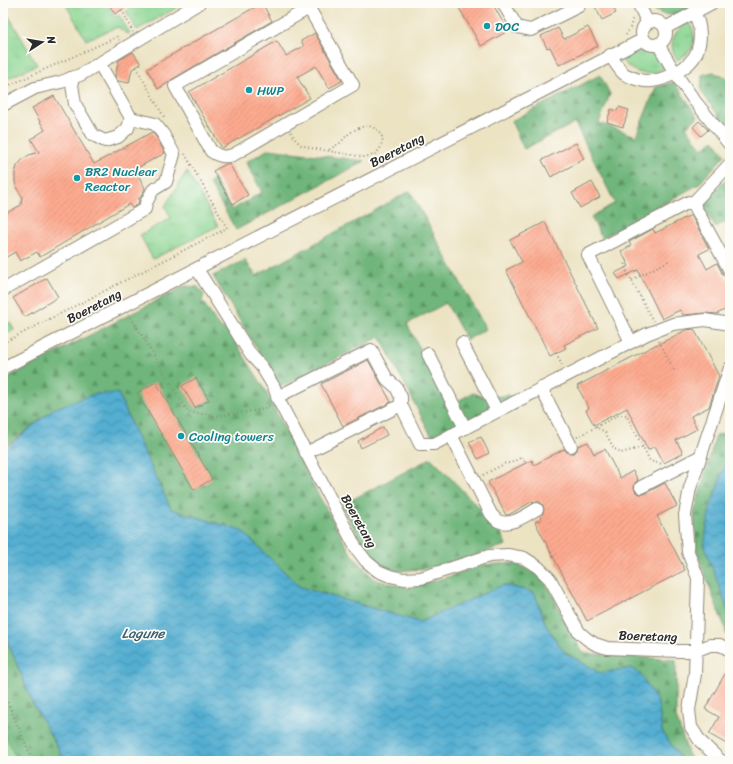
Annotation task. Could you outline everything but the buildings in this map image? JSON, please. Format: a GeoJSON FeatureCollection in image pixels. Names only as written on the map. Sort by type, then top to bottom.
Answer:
{"type":"FeatureCollection","features":[{"type":"Feature","properties":{"kind":"street"},"geometry":{"type":"LineString","coordinates":[[503,3],[517,27],[531,30],[579,6]]}},
{"type":"Feature","properties":{"kind":"street"},"geometry":{"type":"LineString","coordinates":[[638,3],[648,23]]}},
{"type":"Feature","properties":{"kind":"street"},"geometry":{"type":"LineString","coordinates":[[665,28],[712,3]]}},
{"type":"Feature","properties":{"kind":"street"},"geometry":{"type":"LineString","coordinates":[[3,105],[35,88],[61,82],[80,75],[192,5]]}},
{"type":"Feature","properties":{"kind":"street"},"geometry":{"type":"LineString","coordinates":[[307,6],[353,85],[232,155],[216,155],[211,151],[175,86],[307,6]]}},
{"type":"Feature","properties":{"kind":"street"},"geometry":{"type":"LineString","coordinates":[[610,55],[624,74],[637,80],[652,81],[675,73],[686,67],[695,55],[700,41],[698,19],[694,12]]}},
{"type":"Feature","properties":{"kind":"street"},"geometry":{"type":"LineString","coordinates":[[648,23],[659,23],[665,28],[664,39],[655,45],[648,43],[642,35],[644,27],[648,23]]}},
{"type":"Feature","properties":{"kind":"street","name":"Boeretang"},"geometry":{"type":"LineString","coordinates":[[3,368],[610,55],[644,39]]}},
{"type":"Feature","properties":{"kind":"street"},"geometry":{"type":"LineString","coordinates":[[658,44],[675,73],[700,109],[730,145]]}},
{"type":"Feature","properties":{"kind":"street"},"geometry":{"type":"LineString","coordinates":[[3,290],[144,208],[153,190],[166,182],[174,154],[163,134],[155,124],[131,118],[99,63]]}},
{"type":"Feature","properties":{"kind":"street"},"geometry":{"type":"LineString","coordinates":[[71,78],[75,104],[93,135],[105,141],[118,137],[128,128],[131,118]]}},
{"type":"Feature","properties":{"kind":"street"},"geometry":{"type":"LineString","coordinates":[[631,342],[588,255],[689,202],[693,203],[730,164]]}},
{"type":"Feature","properties":{"kind":"street"},"geometry":{"type":"LineString","coordinates":[[693,203],[730,271]]}},
{"type":"Feature","properties":{"kind":"street","name":"Boeretang"},"geometry":{"type":"LineString","coordinates":[[197,269],[251,354],[274,387],[278,399],[356,548],[366,561],[378,571],[390,576],[404,579],[421,578],[489,556],[508,555],[524,558],[538,567],[550,579],[574,623],[583,636],[595,644],[607,648],[695,651],[710,645],[720,644],[730,650]]}},
{"type":"Feature","properties":{"kind":"street"},"geometry":{"type":"LineString","coordinates":[[278,399],[371,350],[387,379],[396,387],[401,397],[400,405],[420,444],[434,444],[646,334],[673,324],[705,320],[730,324]]}},
{"type":"Feature","properties":{"kind":"street"},"geometry":{"type":"LineString","coordinates":[[462,343],[497,411]]}},
{"type":"Feature","properties":{"kind":"street"},"geometry":{"type":"LineString","coordinates":[[428,354],[465,428]]}},
{"type":"Feature","properties":{"kind":"street"},"geometry":{"type":"LineString","coordinates":[[695,651],[698,578],[688,552],[685,515],[690,488],[700,456],[729,376]]}},
{"type":"Feature","properties":{"kind":"street"},"geometry":{"type":"LineString","coordinates":[[541,388],[570,444]]}},
{"type":"Feature","properties":{"kind":"street"},"geometry":{"type":"LineString","coordinates":[[306,452],[400,405]]}},
{"type":"Feature","properties":{"kind":"street"},"geometry":{"type":"LineString","coordinates":[[451,435],[497,521],[505,523],[514,522],[537,509]]}},
{"type":"Feature","properties":{"kind":"street"},"geometry":{"type":"LineString","coordinates":[[641,487],[700,456]]}},
{"type":"Feature","properties":{"kind":"street","name":"Boeretang"},"geometry":{"type":"LineString","coordinates":[[695,651],[695,674],[689,710],[691,727],[700,741],[721,761]]}},
{"type":"Feature","properties":{"kind":"path"},"geometry":{"type":"LineString","coordinates":[[122,10],[138,40]]}},
{"type":"Feature","properties":{"kind":"path"},"geometry":{"type":"LineString","coordinates":[[624,38],[630,28],[633,16]]}},
{"type":"Feature","properties":{"kind":"path"},"geometry":{"type":"LineString","coordinates":[[3,88],[117,37],[124,48]]}},
{"type":"Feature","properties":{"kind":"path"},"geometry":{"type":"LineString","coordinates":[[136,67],[166,121]]}},
{"type":"Feature","properties":{"kind":"path"},"geometry":{"type":"LineString","coordinates":[[286,124],[294,139],[301,145],[328,151],[364,157],[374,155],[380,149],[383,139],[380,132],[373,126],[363,126],[350,133],[328,151]]}},
{"type":"Feature","properties":{"kind":"path"},"geometry":{"type":"LineString","coordinates":[[3,343],[227,228],[182,148]]}},
{"type":"Feature","properties":{"kind":"path"},"geometry":{"type":"LineString","coordinates":[[632,280],[670,260]]}},
{"type":"Feature","properties":{"kind":"path"},"geometry":{"type":"LineString","coordinates":[[627,261],[625,262],[624,266],[675,372]]}},
{"type":"Feature","properties":{"kind":"path"},"geometry":{"type":"LineString","coordinates":[[125,306],[188,412],[216,416],[260,410],[278,399]]}},
{"type":"Feature","properties":{"kind":"path"},"geometry":{"type":"LineString","coordinates":[[556,353],[568,374]]}},
{"type":"Feature","properties":{"kind":"path"},"geometry":{"type":"LineString","coordinates":[[570,444],[618,415],[626,415],[650,460],[675,469]]}},
{"type":"Feature","properties":{"kind":"path"},"geometry":{"type":"LineString","coordinates":[[596,427],[605,432],[614,449],[621,453],[643,447]]}},
{"type":"Feature","properties":{"kind":"path"},"geometry":{"type":"LineString","coordinates":[[474,480],[506,463],[511,463],[522,457],[526,463]]}},
{"type":"Feature","properties":{"kind":"path"},"geometry":{"type":"LineString","coordinates":[[3,691],[33,761]]}},
{"type":"Feature","properties":{"kind":"green space"},"geometry":{"type":"Polygon","coordinates":[[[65,3],[106,3],[115,17],[119,15],[130,33],[127,34],[118,27],[86,40],[65,3]]]}},
{"type":"Feature","properties":{"kind":"green space"},"geometry":{"type":"Polygon","coordinates":[[[128,3],[179,3],[180,6],[137,30],[126,11],[130,8],[128,3]]]}},
{"type":"Feature","properties":{"kind":"green space"},"geometry":{"type":"Polygon","coordinates":[[[649,3],[699,3],[686,10],[666,15],[654,9],[649,3]]]}},
{"type":"Feature","properties":{"kind":"green space"},"geometry":{"type":"Polygon","coordinates":[[[3,6],[37,65],[4,80],[3,79],[3,6]]]}},
{"type":"Feature","properties":{"kind":"green space"},"geometry":{"type":"Polygon","coordinates":[[[689,22],[694,34],[693,44],[691,49],[683,57],[677,60],[672,49],[673,38],[679,29],[689,22]]]}},
{"type":"Feature","properties":{"kind":"green space"},"geometry":{"type":"Polygon","coordinates":[[[644,51],[657,57],[664,68],[652,73],[641,73],[630,68],[621,59],[637,52],[644,51]]]}},
{"type":"Feature","properties":{"kind":"green space"},"geometry":{"type":"Polygon","coordinates":[[[713,72],[730,80],[730,132],[701,91],[702,75],[713,72]]]}},
{"type":"Feature","properties":{"kind":"green space"},"geometry":{"type":"Polygon","coordinates":[[[600,75],[610,94],[599,123],[636,136],[656,87],[674,82],[698,117],[686,127],[702,149],[714,140],[725,155],[699,184],[602,238],[591,217],[615,203],[575,123],[524,149],[511,121],[600,75]]]}},
{"type":"Feature","properties":{"kind":"green space"},"geometry":{"type":"Polygon","coordinates":[[[269,149],[365,161],[236,230],[209,183],[214,180],[232,210],[262,192],[246,162],[269,149]]]}},
{"type":"Feature","properties":{"kind":"green space"},"geometry":{"type":"Polygon","coordinates":[[[187,171],[218,226],[153,259],[140,235],[171,218],[165,206],[187,171]]]}},
{"type":"Feature","properties":{"kind":"green space"},"geometry":{"type":"Polygon","coordinates":[[[730,176],[730,220],[715,227],[701,204],[730,176]]]}},
{"type":"Feature","properties":{"kind":"green space"},"geometry":{"type":"Polygon","coordinates":[[[410,191],[486,329],[467,340],[446,303],[407,324],[450,405],[473,393],[489,398],[507,395],[513,397],[433,439],[380,337],[280,387],[213,276],[245,260],[256,276],[410,191]]]}},
{"type":"Feature","properties":{"kind":"green space"},"geometry":{"type":"Polygon","coordinates":[[[185,286],[198,287],[204,295],[202,301],[220,328],[227,329],[263,386],[308,476],[350,552],[374,579],[408,588],[483,565],[514,563],[538,575],[551,591],[567,626],[583,653],[676,660],[676,717],[692,761],[682,761],[662,731],[658,703],[631,668],[600,673],[564,652],[546,625],[534,592],[503,585],[420,622],[300,587],[242,531],[171,509],[118,393],[53,409],[3,449],[3,380],[185,286]]]}},
{"type":"Feature","properties":{"kind":"green space"},"geometry":{"type":"Polygon","coordinates":[[[10,322],[14,330],[3,336],[3,325],[10,322]]]}},
{"type":"Feature","properties":{"kind":"green space"},"geometry":{"type":"Polygon","coordinates":[[[730,432],[730,456],[728,457],[727,609],[730,615],[730,636],[726,634],[725,626],[697,553],[694,513],[716,435],[730,432]]]}},
{"type":"Feature","properties":{"kind":"green space"},"geometry":{"type":"Polygon","coordinates":[[[431,458],[499,528],[506,545],[466,558],[423,569],[397,571],[378,564],[358,536],[342,505],[431,458]]]}},
{"type":"Feature","properties":{"kind":"green space"},"geometry":{"type":"Polygon","coordinates":[[[3,626],[5,635],[33,704],[64,761],[17,761],[3,731],[3,626]]]}},
{"type":"Feature","properties":{"kind":"green space"},"geometry":{"type":"Polygon","coordinates":[[[3,731],[17,761],[3,761],[3,731]]]}},
{"type":"Feature","properties":{"kind":"water","name":"Lagune"},"geometry":{"type":"Polygon","coordinates":[[[118,393],[171,509],[242,531],[300,587],[420,622],[503,585],[534,592],[546,625],[564,652],[600,673],[631,668],[641,675],[658,703],[662,731],[682,761],[64,761],[33,704],[5,635],[3,626],[3,451],[53,409],[94,394],[118,393]]]}},
{"type":"Feature","properties":{"kind":"water"},"geometry":{"type":"Polygon","coordinates":[[[730,456],[730,615],[704,546],[710,508],[728,457],[730,456]]]}},
{"type":"Feature","properties":{"kind":"place","name":"DOC"},"geometry":{"type":"Point","coordinates":[487,26]}},
{"type":"Feature","properties":{"kind":"place","name":"HWP"},"geometry":{"type":"Point","coordinates":[249,90]}},
{"type":"Feature","properties":{"kind":"place","name":"BR2 Nuclear Reactor"},"geometry":{"type":"Point","coordinates":[77,178]}},
{"type":"Feature","properties":{"kind":"place","name":"Cooling towers"},"geometry":{"type":"Point","coordinates":[181,436]}}]}
